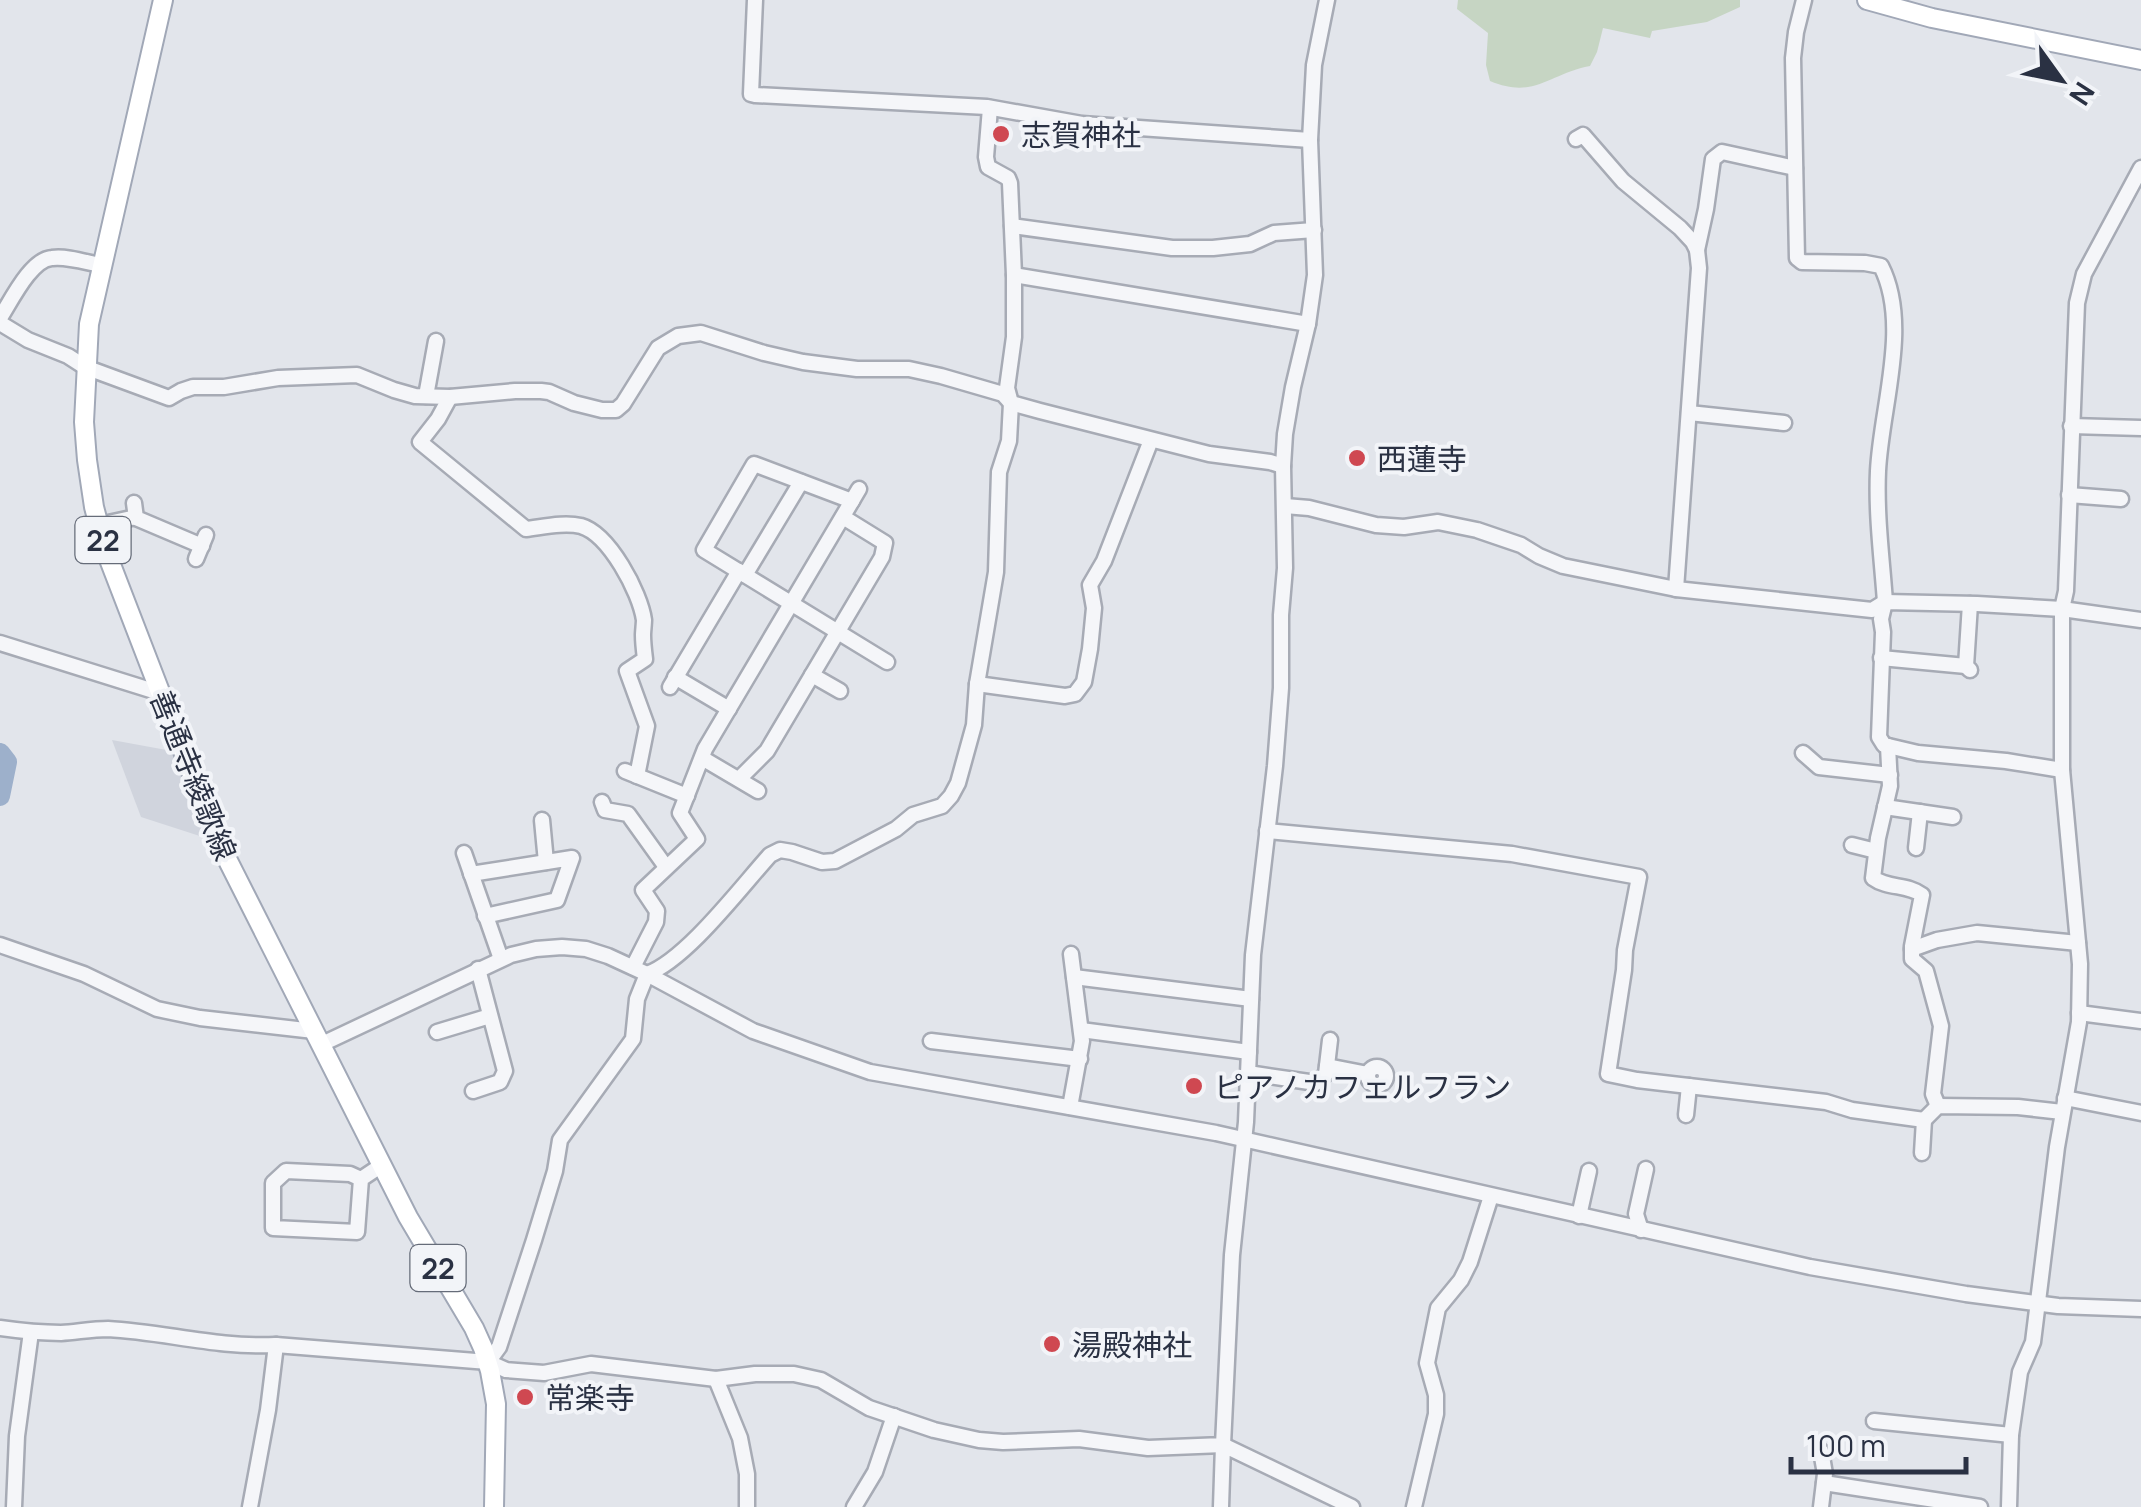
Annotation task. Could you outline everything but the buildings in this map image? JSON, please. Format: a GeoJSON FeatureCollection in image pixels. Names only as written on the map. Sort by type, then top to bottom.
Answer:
{"type":"FeatureCollection","features":[{"type":"Feature","properties":{"kind":"main road","name":"善通寺綾歌線"},"geometry":{"type":"LineString","coordinates":[[163,0],[88,324],[84,422],[86,460],[98,525],[216,837],[408,1217],[474,1328],[488,1362],[496,1404],[494,1507]]}},
{"type":"Feature","properties":{"kind":"main road"},"geometry":{"type":"LineString","coordinates":[[1867,0],[1932,18],[2141,60]]}},
{"type":"Feature","properties":{"kind":"street"},"geometry":{"type":"LineString","coordinates":[[755,0],[751,94],[990,108],[1082,124],[1310,140]]}},
{"type":"Feature","properties":{"kind":"street"},"geometry":{"type":"LineString","coordinates":[[1220,1507],[1232,1255],[1244,1139],[1256,909],[1281,688],[1283,466],[1292,387],[1316,275],[1310,140],[1314,65],[1327,0]]}},
{"type":"Feature","properties":{"kind":"street"},"geometry":{"type":"LineString","coordinates":[[1804,0],[1793,58],[1796,258],[1802,262],[1881,266],[1890,282],[1894,319],[1878,470],[1885,602],[1881,619],[1879,737],[1888,746],[1918,754],[2062,770]]}},
{"type":"Feature","properties":{"kind":"street"},"geometry":{"type":"LineString","coordinates":[[640,970],[660,969],[699,934],[770,855],[780,850],[822,862],[835,861],[896,829],[913,815],[942,806],[951,796],[974,724],[996,572],[999,472],[1009,441],[1011,403],[1007,388],[1014,338],[1010,183],[988,167],[990,108]]}},
{"type":"Feature","properties":{"kind":"street"},"geometry":{"type":"LineString","coordinates":[[1576,139],[1583,135],[1623,181],[1680,228],[1697,250]]}},
{"type":"Feature","properties":{"kind":"street"},"geometry":{"type":"LineString","coordinates":[[1676,589],[1699,268],[1697,250],[1713,159],[1722,152],[1794,168]]}},
{"type":"Feature","properties":{"kind":"street"},"geometry":{"type":"LineString","coordinates":[[2009,1507],[2011,1435],[2020,1372],[2033,1342],[2079,1013],[2078,943],[2062,770],[2062,609],[2066,590],[2074,335],[2084,274],[2141,168]]}},
{"type":"Feature","properties":{"kind":"street"},"geometry":{"type":"LineString","coordinates":[[1012,226],[1186,248],[1250,244],[1274,232],[1314,230]]}},
{"type":"Feature","properties":{"kind":"street"},"geometry":{"type":"LineString","coordinates":[[100,265],[44,259],[28,273],[0,320],[28,340],[85,367],[170,398],[193,387],[330,375],[358,376],[394,390],[426,396],[550,392],[574,403],[616,410],[658,348],[678,336],[701,333],[802,362],[857,369],[909,369],[941,376],[1002,394],[1011,403],[1151,440],[1283,466]]}},
{"type":"Feature","properties":{"kind":"street"},"geometry":{"type":"LineString","coordinates":[[1014,275],[1308,324]]}},
{"type":"Feature","properties":{"kind":"street"},"geometry":{"type":"LineString","coordinates":[[426,396],[436,340]]}},
{"type":"Feature","properties":{"kind":"street"},"geometry":{"type":"LineString","coordinates":[[450,397],[417,446],[475,480],[526,529],[581,526],[620,554],[643,601],[644,620],[645,658],[627,671],[647,726],[631,774],[686,796]]}},
{"type":"Feature","properties":{"kind":"street"},"geometry":{"type":"LineString","coordinates":[[1689,413],[1784,423]]}},
{"type":"Feature","properties":{"kind":"street"},"geometry":{"type":"LineString","coordinates":[[2071,426],[2141,428]]}},
{"type":"Feature","properties":{"kind":"street"},"geometry":{"type":"LineString","coordinates":[[977,684],[1066,696],[1075,694],[1084,682],[1094,608],[1090,585],[1104,561],[1151,440]]}},
{"type":"Feature","properties":{"kind":"street"},"geometry":{"type":"LineString","coordinates":[[488,1362],[498,1346],[534,1240],[556,1171],[560,1140],[633,1039],[640,970],[657,910],[642,890],[697,839],[680,813],[702,758],[729,709],[792,603],[842,517],[856,495],[801,482],[754,464],[704,550],[792,603],[886,662]]}},
{"type":"Feature","properties":{"kind":"street"},"geometry":{"type":"LineString","coordinates":[[729,709],[672,682],[801,482]]}},
{"type":"Feature","properties":{"kind":"street"},"geometry":{"type":"LineString","coordinates":[[2069,494],[2121,499]]}},
{"type":"Feature","properties":{"kind":"street"},"geometry":{"type":"LineString","coordinates":[[1285,506],[1376,524],[1404,527],[1438,522],[1477,530],[1522,545],[1563,566],[1676,589],[1872,610],[1885,602],[1970,604],[2062,609],[2141,620]]}},
{"type":"Feature","properties":{"kind":"street"},"geometry":{"type":"LineString","coordinates":[[98,525],[135,510],[201,547]]}},
{"type":"Feature","properties":{"kind":"street"},"geometry":{"type":"LineString","coordinates":[[739,779],[767,752],[882,557],[884,543],[842,517]]}},
{"type":"Feature","properties":{"kind":"street"},"geometry":{"type":"LineString","coordinates":[[1881,658],[1968,668],[1970,604]]}},
{"type":"Feature","properties":{"kind":"street"},"geometry":{"type":"LineString","coordinates":[[0,643],[160,692]]}},
{"type":"Feature","properties":{"kind":"street"},"geometry":{"type":"LineString","coordinates":[[812,675],[840,691]]}},
{"type":"Feature","properties":{"kind":"street"},"geometry":{"type":"LineString","coordinates":[[1888,746],[1890,786],[1874,878],[1922,894],[1912,959],[1926,970],[1941,1026],[1933,1094],[1938,1106]]}},
{"type":"Feature","properties":{"kind":"street"},"geometry":{"type":"LineString","coordinates":[[1802,753],[1819,767],[1890,774]]}},
{"type":"Feature","properties":{"kind":"street"},"geometry":{"type":"LineString","coordinates":[[702,758],[758,790]]}},
{"type":"Feature","properties":{"kind":"street"},"geometry":{"type":"LineString","coordinates":[[602,802],[605,810],[628,814],[666,867]]}},
{"type":"Feature","properties":{"kind":"street"},"geometry":{"type":"LineString","coordinates":[[1885,807],[1953,817]]}},
{"type":"Feature","properties":{"kind":"street"},"geometry":{"type":"LineString","coordinates":[[1916,848],[1920,812]]}},
{"type":"Feature","properties":{"kind":"street"},"geometry":{"type":"LineString","coordinates":[[542,820],[546,862]]}},
{"type":"Feature","properties":{"kind":"street"},"geometry":{"type":"LineString","coordinates":[[1267,831],[1512,854],[1639,876],[1624,950],[1608,1074],[1826,1102],[1852,1110],[1924,1120]]}},
{"type":"Feature","properties":{"kind":"street"},"geometry":{"type":"LineString","coordinates":[[1852,845],[1876,851]]}},
{"type":"Feature","properties":{"kind":"street"},"geometry":{"type":"LineString","coordinates":[[464,853],[500,959]]}},
{"type":"Feature","properties":{"kind":"street"},"geometry":{"type":"LineString","coordinates":[[471,874],[572,858],[557,900],[486,916]]}},
{"type":"Feature","properties":{"kind":"street"},"geometry":{"type":"LineString","coordinates":[[1912,950],[1937,940],[1978,932],[2078,943]]}},
{"type":"Feature","properties":{"kind":"street"},"geometry":{"type":"LineString","coordinates":[[0,945],[84,974],[158,1009],[318,1038],[500,959],[536,949],[586,949],[640,970],[754,1031],[870,1072],[1244,1139],[1810,1267],[2039,1304],[2141,1308]]}},
{"type":"Feature","properties":{"kind":"street"},"geometry":{"type":"LineString","coordinates":[[1070,954],[1082,1041],[1070,1107]]}},
{"type":"Feature","properties":{"kind":"street"},"geometry":{"type":"LineString","coordinates":[[473,1091],[500,1082],[504,1071],[478,969]]}},
{"type":"Feature","properties":{"kind":"street"},"geometry":{"type":"LineString","coordinates":[[1074,977],[1251,999]]}},
{"type":"Feature","properties":{"kind":"street"},"geometry":{"type":"LineString","coordinates":[[2079,1013],[2141,1021]]}},
{"type":"Feature","properties":{"kind":"street"},"geometry":{"type":"LineString","coordinates":[[437,1032],[490,1016]]}},
{"type":"Feature","properties":{"kind":"street"},"geometry":{"type":"LineString","coordinates":[[1081,1030],[1249,1052]]}},
{"type":"Feature","properties":{"kind":"street"},"geometry":{"type":"LineString","coordinates":[[1248,1074],[1316,1083],[1326,1074],[1330,1040]]}},
{"type":"Feature","properties":{"kind":"street"},"geometry":{"type":"LineString","coordinates":[[931,1041],[1080,1059]]}},
{"type":"Feature","properties":{"kind":"street"},"geometry":{"type":"LineString","coordinates":[[1327,1066],[1368,1074]]}},
{"type":"Feature","properties":{"kind":"street"},"geometry":{"type":"LineString","coordinates":[[1686,1114],[1689,1086]]}},
{"type":"Feature","properties":{"kind":"street"},"geometry":{"type":"LineString","coordinates":[[1922,1153],[1924,1120],[1938,1106],[2064,1105],[2141,1113]]}},
{"type":"Feature","properties":{"kind":"street"},"geometry":{"type":"LineString","coordinates":[[361,1179],[382,1165]]}},
{"type":"Feature","properties":{"kind":"street"},"geometry":{"type":"LineString","coordinates":[[1641,1230],[1636,1214],[1646,1169]]}},
{"type":"Feature","properties":{"kind":"street"},"geometry":{"type":"LineString","coordinates":[[286,1171],[350,1174],[361,1179],[357,1232],[273,1228],[272,1183],[286,1171]]}},
{"type":"Feature","properties":{"kind":"street"},"geometry":{"type":"LineString","coordinates":[[1579,1216],[1589,1171]]}},
{"type":"Feature","properties":{"kind":"street"},"geometry":{"type":"LineString","coordinates":[[1414,1507],[1436,1414],[1428,1363],[1438,1308],[1470,1262],[1491,1196]]}},
{"type":"Feature","properties":{"kind":"street"},"geometry":{"type":"LineString","coordinates":[[0,1328],[64,1333],[103,1329],[242,1346],[276,1344],[488,1362],[506,1370],[544,1372],[591,1364],[716,1379],[775,1373],[810,1376],[856,1402],[955,1436],[991,1441],[1079,1439],[1148,1448],[1223,1445],[1352,1507]]}},
{"type":"Feature","properties":{"kind":"street"},"geometry":{"type":"LineString","coordinates":[[14,1507],[18,1436],[32,1332]]}},
{"type":"Feature","properties":{"kind":"street"},"geometry":{"type":"LineString","coordinates":[[250,1507],[276,1344]]}},
{"type":"Feature","properties":{"kind":"street"},"geometry":{"type":"LineString","coordinates":[[716,1379],[740,1438],[747,1507]]}},
{"type":"Feature","properties":{"kind":"street"},"geometry":{"type":"LineString","coordinates":[[854,1507],[875,1472],[894,1416]]}},
{"type":"Feature","properties":{"kind":"street"},"geometry":{"type":"LineString","coordinates":[[1874,1421],[2011,1435]]}},
{"type":"Feature","properties":{"kind":"street"},"geometry":{"type":"LineString","coordinates":[[1821,1451],[1825,1474],[1821,1507]]}},
{"type":"Feature","properties":{"kind":"street"},"geometry":{"type":"LineString","coordinates":[[1824,1483],[1980,1507]]}},
{"type":"Feature","properties":{"kind":"shaded area"},"geometry":{"type":"Polygon","coordinates":[[[112,740],[172,751],[209,839],[141,817],[112,740]]]}},
{"type":"Feature","properties":{"kind":"green space"},"geometry":{"type":"Polygon","coordinates":[[[1458,0],[1740,0],[1740,7],[1707,22],[1652,31],[1650,38],[1603,28],[1590,66],[1519,88],[1490,81],[1486,65],[1488,33],[1457,9],[1458,0]]]}},
{"type":"Feature","properties":{"kind":"waterway"},"geometry":{"type":"LineString","coordinates":[[0,753],[7,762],[0,796]]}},
{"type":"Feature","properties":{"kind":"place","name":"志賀神社"},"geometry":{"type":"Point","coordinates":[1001,134]}},
{"type":"Feature","properties":{"kind":"place","name":"西蓮寺"},"geometry":{"type":"Point","coordinates":[1357,458]}},
{"type":"Feature","properties":{"kind":"place","name":"ピアノカフェルフラン"},"geometry":{"type":"Point","coordinates":[1194,1086]}},
{"type":"Feature","properties":{"kind":"place","name":"湯殿神社"},"geometry":{"type":"Point","coordinates":[1052,1344]}},
{"type":"Feature","properties":{"kind":"place","name":"常楽寺"},"geometry":{"type":"Point","coordinates":[525,1397]}}]}
